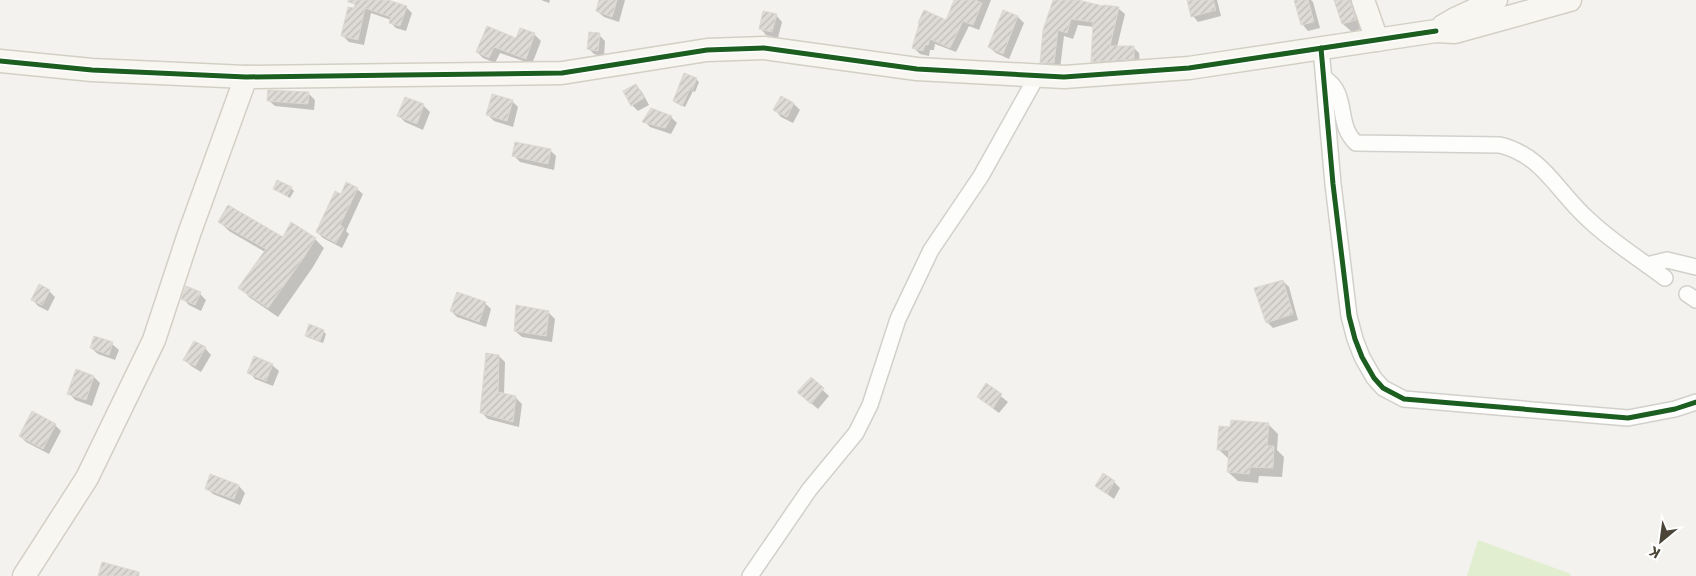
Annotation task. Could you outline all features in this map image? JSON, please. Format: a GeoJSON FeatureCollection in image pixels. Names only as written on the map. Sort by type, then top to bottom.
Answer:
{"type":"FeatureCollection","features":[{"type":"Feature","properties":{"kind":"street"},"geometry":{"type":"LineString","coordinates":[[1363,0],[1377,40]]}},
{"type":"Feature","properties":{"kind":"street"},"geometry":{"type":"LineString","coordinates":[[1436,31],[1455,19],[1496,0]]}},
{"type":"Feature","properties":{"kind":"street"},"geometry":{"type":"LineString","coordinates":[[0,61],[92,70],[246,77],[562,72],[707,50],[764,48],[917,69],[1064,77],[1189,68],[1436,31],[1456,32],[1570,0]]}},
{"type":"Feature","properties":{"kind":"street"},"geometry":{"type":"LineString","coordinates":[[1321,48],[1333,184],[1349,316],[1362,358],[1374,378],[1383,388],[1404,399],[1628,418],[1675,410],[1696,402]]}},
{"type":"Feature","properties":{"kind":"street"},"geometry":{"type":"LineString","coordinates":[[750,576],[809,490],[856,433],[870,405],[898,319],[931,250],[981,176],[1037,76]]}},
{"type":"Feature","properties":{"kind":"street"},"geometry":{"type":"LineString","coordinates":[[24,576],[86,478],[154,340],[189,234],[246,77]]}},
{"type":"Feature","properties":{"kind":"street"},"geometry":{"type":"LineString","coordinates":[[1324,78],[1332,83],[1338,91],[1348,136],[1356,142],[1500,145],[1511,148],[1534,161],[1589,220],[1665,278]]}},
{"type":"Feature","properties":{"kind":"street"},"geometry":{"type":"LineString","coordinates":[[1647,265],[1667,260],[1696,267]]}},
{"type":"Feature","properties":{"kind":"green space"},"geometry":{"type":"Polygon","coordinates":[[[1478,540],[1571,574],[1570,576],[1467,576],[1478,540]]]}},
{"type":"Feature","properties":{"kind":"building"},"geometry":{"type":"Polygon","coordinates":[[[348,0],[388,0],[407,6],[400,26],[389,23],[391,17],[365,8],[358,40],[341,36],[348,7],[354,8],[355,4],[348,2],[348,0]]]}},
{"type":"Feature","properties":{"kind":"building"},"geometry":{"type":"Polygon","coordinates":[[[599,0],[617,0],[612,17],[596,11],[599,0]]]}},
{"type":"Feature","properties":{"kind":"building"},"geometry":{"type":"Polygon","coordinates":[[[954,0],[975,0],[982,3],[973,25],[963,21],[950,48],[930,39],[923,51],[912,48],[918,23],[924,10],[946,20],[954,0]]]}},
{"type":"Feature","properties":{"kind":"building"},"geometry":{"type":"Polygon","coordinates":[[[1053,0],[1078,0],[1103,6],[1119,7],[1110,46],[1134,46],[1134,59],[1091,62],[1093,22],[1071,19],[1067,33],[1058,30],[1054,63],[1040,63],[1043,30],[1053,0]]]}},
{"type":"Feature","properties":{"kind":"building"},"geometry":{"type":"Polygon","coordinates":[[[1187,0],[1213,0],[1216,10],[1191,17],[1187,0]]]}},
{"type":"Feature","properties":{"kind":"building"},"geometry":{"type":"Polygon","coordinates":[[[1294,0],[1308,0],[1314,22],[1301,25],[1294,0]]]}},
{"type":"Feature","properties":{"kind":"building"},"geometry":{"type":"Polygon","coordinates":[[[1334,0],[1350,0],[1356,20],[1342,24],[1334,0]]]}},
{"type":"Feature","properties":{"kind":"building"},"geometry":{"type":"Polygon","coordinates":[[[1003,10],[1018,16],[1003,54],[988,47],[1003,10]]]}},
{"type":"Feature","properties":{"kind":"building"},"geometry":{"type":"Polygon","coordinates":[[[763,11],[777,14],[772,32],[759,29],[763,11]]]}},
{"type":"Feature","properties":{"kind":"building"},"geometry":{"type":"Polygon","coordinates":[[[487,26],[516,38],[520,28],[535,33],[526,59],[494,47],[489,58],[476,52],[487,26]]]}},
{"type":"Feature","properties":{"kind":"building"},"geometry":{"type":"Polygon","coordinates":[[[589,32],[600,33],[598,51],[587,49],[589,32]]]}},
{"type":"Feature","properties":{"kind":"building"},"geometry":{"type":"Polygon","coordinates":[[[684,73],[697,78],[682,106],[673,101],[684,73]]]}},
{"type":"Feature","properties":{"kind":"building"},"geometry":{"type":"Polygon","coordinates":[[[636,84],[644,98],[631,106],[623,91],[636,84]]]}},
{"type":"Feature","properties":{"kind":"building"},"geometry":{"type":"Polygon","coordinates":[[[268,90],[309,92],[308,104],[267,101],[268,90]]]}},
{"type":"Feature","properties":{"kind":"building"},"geometry":{"type":"Polygon","coordinates":[[[492,94],[513,100],[507,121],[486,115],[492,94]]]}},
{"type":"Feature","properties":{"kind":"building"},"geometry":{"type":"Polygon","coordinates":[[[781,96],[794,103],[787,117],[773,110],[781,96]]]}},
{"type":"Feature","properties":{"kind":"building"},"geometry":{"type":"Polygon","coordinates":[[[405,97],[424,104],[417,124],[397,116],[405,97]]]}},
{"type":"Feature","properties":{"kind":"building"},"geometry":{"type":"Polygon","coordinates":[[[651,108],[672,116],[665,128],[642,122],[651,108]]]}},
{"type":"Feature","properties":{"kind":"building"},"geometry":{"type":"Polygon","coordinates":[[[515,142],[551,149],[548,164],[512,156],[515,142]]]}},
{"type":"Feature","properties":{"kind":"building"},"geometry":{"type":"Polygon","coordinates":[[[277,180],[292,187],[287,196],[273,189],[277,180]]]}},
{"type":"Feature","properties":{"kind":"building"},"geometry":{"type":"Polygon","coordinates":[[[346,182],[358,188],[340,225],[344,228],[336,243],[316,232],[335,191],[341,194],[346,182]]]}},
{"type":"Feature","properties":{"kind":"building"},"geometry":{"type":"Polygon","coordinates":[[[228,205],[283,237],[291,222],[316,238],[268,308],[238,288],[266,249],[218,222],[228,205]]]}},
{"type":"Feature","properties":{"kind":"building"},"geometry":{"type":"Polygon","coordinates":[[[1283,280],[1293,314],[1266,323],[1254,288],[1283,280]]]}},
{"type":"Feature","properties":{"kind":"building"},"geometry":{"type":"Polygon","coordinates":[[[39,284],[50,290],[42,305],[31,300],[39,284]]]}},
{"type":"Feature","properties":{"kind":"building"},"geometry":{"type":"Polygon","coordinates":[[[186,286],[201,292],[195,305],[181,299],[186,286]]]}},
{"type":"Feature","properties":{"kind":"building"},"geometry":{"type":"Polygon","coordinates":[[[457,292],[486,302],[479,322],[450,311],[457,292]]]}},
{"type":"Feature","properties":{"kind":"building"},"geometry":{"type":"Polygon","coordinates":[[[516,305],[549,311],[546,336],[514,331],[516,305]]]}},
{"type":"Feature","properties":{"kind":"building"},"geometry":{"type":"Polygon","coordinates":[[[309,324],[324,330],[320,341],[305,336],[309,324]]]}},
{"type":"Feature","properties":{"kind":"building"},"geometry":{"type":"Polygon","coordinates":[[[94,336],[113,342],[109,355],[90,348],[94,336]]]}},
{"type":"Feature","properties":{"kind":"building"},"geometry":{"type":"Polygon","coordinates":[[[194,341],[206,347],[195,366],[183,360],[194,341]]]}},
{"type":"Feature","properties":{"kind":"building"},"geometry":{"type":"Polygon","coordinates":[[[486,353],[499,355],[498,392],[516,396],[513,422],[480,413],[486,353]]]}},
{"type":"Feature","properties":{"kind":"building"},"geometry":{"type":"Polygon","coordinates":[[[254,356],[273,364],[266,381],[247,373],[254,356]]]}},
{"type":"Feature","properties":{"kind":"building"},"geometry":{"type":"Polygon","coordinates":[[[76,369],[94,376],[86,400],[67,394],[76,369]]]}},
{"type":"Feature","properties":{"kind":"building"},"geometry":{"type":"Polygon","coordinates":[[[811,377],[824,388],[811,404],[797,392],[811,377]]]}},
{"type":"Feature","properties":{"kind":"building"},"geometry":{"type":"Polygon","coordinates":[[[986,383],[1002,394],[993,408],[977,397],[986,383]]]}},
{"type":"Feature","properties":{"kind":"building"},"geometry":{"type":"Polygon","coordinates":[[[32,411],[56,424],[43,449],[19,436],[32,411]]]}},
{"type":"Feature","properties":{"kind":"building"},"geometry":{"type":"Polygon","coordinates":[[[1231,420],[1269,423],[1267,446],[1274,446],[1273,468],[1250,467],[1249,474],[1227,472],[1229,450],[1217,450],[1219,426],[1230,427],[1231,420]]]}},
{"type":"Feature","properties":{"kind":"building"},"geometry":{"type":"Polygon","coordinates":[[[1103,473],[1115,481],[1107,494],[1095,486],[1103,473]]]}},
{"type":"Feature","properties":{"kind":"building"},"geometry":{"type":"Polygon","coordinates":[[[210,474],[239,485],[234,499],[205,489],[210,474]]]}},
{"type":"Feature","properties":{"kind":"building"},"geometry":{"type":"Polygon","coordinates":[[[102,562],[139,572],[139,576],[98,576],[102,562]]]}},
{"type":"Feature","properties":{"kind":"cycle path"},"geometry":{"type":"LineString","coordinates":[[0,61],[92,70],[246,77],[562,73],[707,50],[764,48],[917,69],[1064,77],[1189,68],[1436,31]]}},
{"type":"Feature","properties":{"kind":"cycle path"},"geometry":{"type":"LineString","coordinates":[[1321,48],[1333,184],[1349,316],[1362,357],[1374,378],[1383,388],[1404,399],[1628,418],[1675,409],[1696,402]]}}]}
